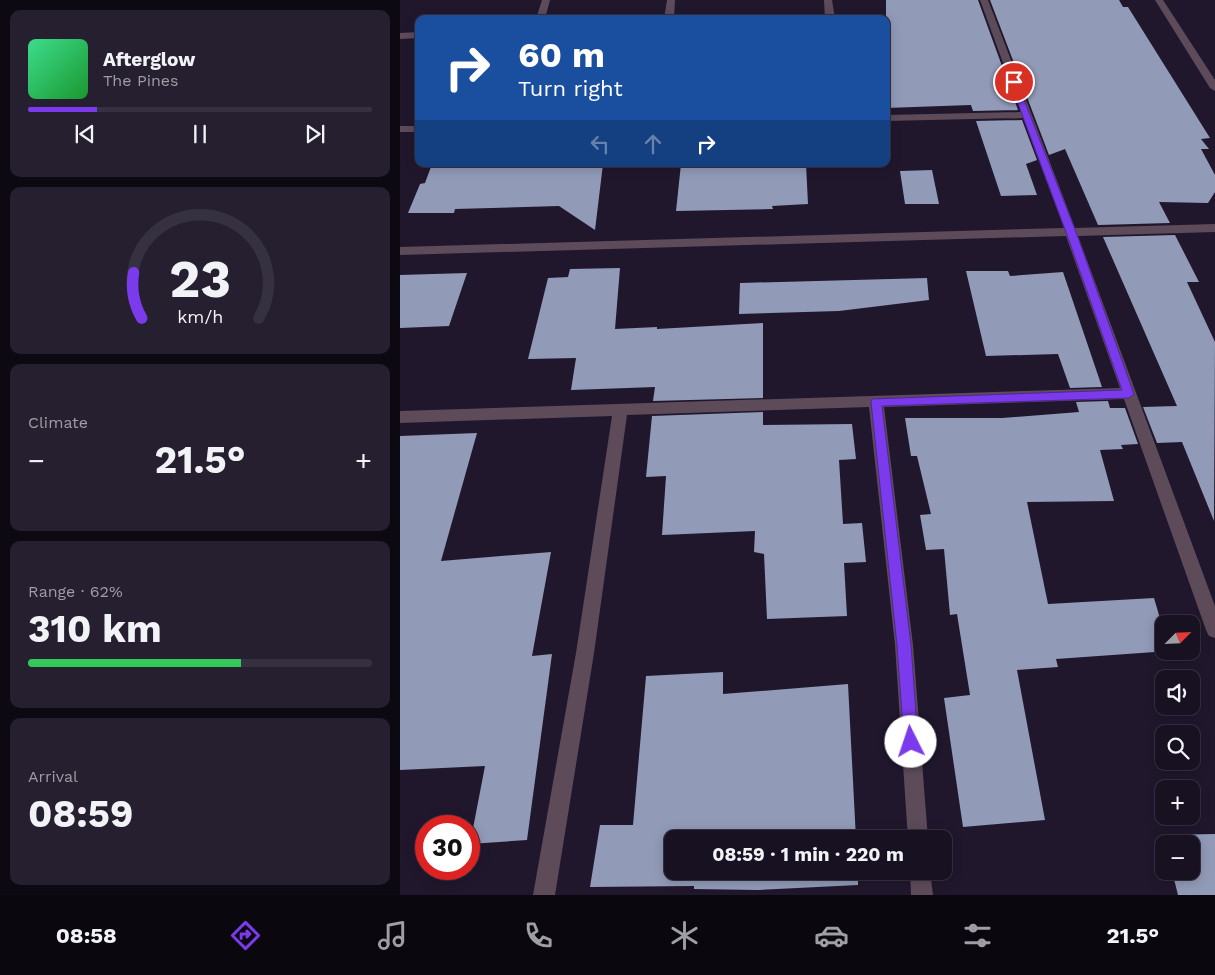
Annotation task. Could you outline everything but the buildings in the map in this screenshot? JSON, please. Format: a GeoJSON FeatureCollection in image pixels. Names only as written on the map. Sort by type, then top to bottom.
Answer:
{"type":"FeatureCollection","features":[{"type":"Feature","properties":{"kind":"street"},"geometry":{"type":"LineString","coordinates":[[541,15],[546,0]]}},
{"type":"Feature","properties":{"kind":"street"},"geometry":{"type":"LineString","coordinates":[[669,15],[671,0]]}},
{"type":"Feature","properties":{"kind":"street"},"geometry":{"type":"LineString","coordinates":[[828,0],[830,15]]}},
{"type":"Feature","properties":{"kind":"street"},"geometry":{"type":"LineString","coordinates":[[984,0],[1071,232],[1215,630]]}},
{"type":"Feature","properties":{"kind":"street"},"geometry":{"type":"LineString","coordinates":[[1159,0],[1215,88]]}},
{"type":"Feature","properties":{"kind":"street"},"geometry":{"type":"LineString","coordinates":[[400,36],[415,35]]}},
{"type":"Feature","properties":{"kind":"street"},"geometry":{"type":"LineString","coordinates":[[890,118],[1026,115]]}},
{"type":"Feature","properties":{"kind":"street"},"geometry":{"type":"LineString","coordinates":[[400,129],[415,129]]}},
{"type":"Feature","properties":{"kind":"street"},"geometry":{"type":"LineString","coordinates":[[400,251],[1215,228]]}},
{"type":"Feature","properties":{"kind":"street"},"geometry":{"type":"LineString","coordinates":[[400,417],[1129,394]]}},
{"type":"Feature","properties":{"kind":"street"},"geometry":{"type":"LineString","coordinates":[[876,402],[904,645],[917,830]]}},
{"type":"Feature","properties":{"kind":"street"},"geometry":{"type":"LineString","coordinates":[[544,895],[600,563],[620,410]]}},
{"type":"Feature","properties":{"kind":"street"},"geometry":{"type":"LineString","coordinates":[[921,880],[922,895]]}},
{"type":"Feature","properties":{"kind":"route"},"geometry":{"type":"LineString","coordinates":[[911,742],[904,645],[876,402],[1129,394],[1071,232],[1014,82]]}}]}
